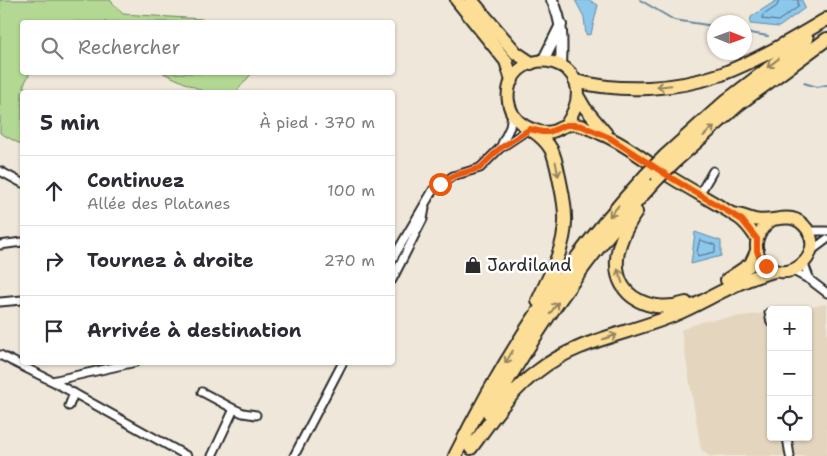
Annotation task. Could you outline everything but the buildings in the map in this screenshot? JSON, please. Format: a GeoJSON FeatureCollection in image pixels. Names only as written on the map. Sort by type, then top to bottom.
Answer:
{"type":"FeatureCollection","features":[{"type":"Feature","properties":{"kind":"highway"},"geometry":{"type":"LineString","coordinates":[[457,0],[506,61],[512,80]]}},
{"type":"Feature","properties":{"kind":"highway"},"geometry":{"type":"LineString","coordinates":[[471,0],[516,52],[537,62]]}},
{"type":"Feature","properties":{"kind":"highway"},"geometry":{"type":"LineString","coordinates":[[575,81],[600,86],[637,88],[698,81],[722,74],[763,55],[827,19]]}},
{"type":"Feature","properties":{"kind":"highway"},"geometry":{"type":"LineString","coordinates":[[455,456],[486,395],[522,336],[575,261],[612,213],[652,177],[727,100],[827,24]]}},
{"type":"Feature","properties":{"kind":"highway"},"geometry":{"type":"LineString","coordinates":[[669,160],[739,104],[827,39]]}},
{"type":"Feature","properties":{"kind":"highway"},"geometry":{"type":"LineString","coordinates":[[522,336],[558,256],[565,222],[563,197],[553,151],[545,139],[531,129]]}},
{"type":"Feature","properties":{"kind":"highway"},"geometry":{"type":"LineString","coordinates":[[652,177],[621,241],[617,257],[620,278],[627,290],[638,300],[650,306],[662,308],[675,307],[685,303],[735,276],[751,264],[757,245]]}},
{"type":"Feature","properties":{"kind":"highway"},"geometry":{"type":"LineString","coordinates":[[469,452],[501,392],[547,318],[609,234],[635,203],[652,177]]}},
{"type":"Feature","properties":{"kind":"highway"},"geometry":{"type":"LineString","coordinates":[[469,452],[514,392],[555,359],[592,343],[670,317],[738,282],[774,270]]}},
{"type":"Feature","properties":{"kind":"main road"},"geometry":{"type":"LineString","coordinates":[[566,125],[577,106],[578,96],[575,81],[569,72],[552,62],[537,62],[517,72],[508,91],[508,102],[512,113],[520,122],[531,129],[542,132],[549,132],[566,125],[582,126],[610,138],[699,194],[728,212],[742,220],[757,245],[760,259],[766,266],[774,270],[787,272],[793,271],[804,264],[811,251],[810,237],[803,224],[788,217],[758,220],[728,212]]}},
{"type":"Feature","properties":{"kind":"main road"},"geometry":{"type":"LineString","coordinates":[[578,96],[590,115],[610,138]]}},
{"type":"Feature","properties":{"kind":"main road"},"geometry":{"type":"LineString","coordinates":[[757,245],[760,231],[765,224],[772,220]]}},
{"type":"Feature","properties":{"kind":"street"},"geometry":{"type":"LineString","coordinates":[[552,0],[558,10],[561,24],[561,66]]}},
{"type":"Feature","properties":{"kind":"street"},"geometry":{"type":"LineString","coordinates":[[537,62],[561,24]]}},
{"type":"Feature","properties":{"kind":"street"},"geometry":{"type":"LineString","coordinates":[[499,149],[510,127],[512,113]]}},
{"type":"Feature","properties":{"kind":"street"},"geometry":{"type":"LineString","coordinates":[[395,255],[433,190],[453,176],[480,168],[499,149],[531,129]]}},
{"type":"Feature","properties":{"kind":"street"},"geometry":{"type":"LineString","coordinates":[[0,171],[20,182]]}},
{"type":"Feature","properties":{"kind":"street"},"geometry":{"type":"LineString","coordinates":[[699,194],[713,171]]}},
{"type":"Feature","properties":{"kind":"street"},"geometry":{"type":"LineString","coordinates":[[395,274],[423,219],[427,200]]}},
{"type":"Feature","properties":{"kind":"street"},"geometry":{"type":"LineString","coordinates":[[808,231],[827,231]]}},
{"type":"Feature","properties":{"kind":"street"},"geometry":{"type":"LineString","coordinates":[[811,251],[827,239]]}},
{"type":"Feature","properties":{"kind":"street"},"geometry":{"type":"LineString","coordinates":[[0,245],[20,242]]}},
{"type":"Feature","properties":{"kind":"street"},"geometry":{"type":"LineString","coordinates":[[804,264],[810,280]]}},
{"type":"Feature","properties":{"kind":"street"},"geometry":{"type":"LineString","coordinates":[[793,271],[810,280],[827,294]]}},
{"type":"Feature","properties":{"kind":"street"},"geometry":{"type":"LineString","coordinates":[[0,302],[20,300]]}},
{"type":"Feature","properties":{"kind":"street"},"geometry":{"type":"LineString","coordinates":[[0,355],[52,381],[187,456]]}},
{"type":"Feature","properties":{"kind":"street"},"geometry":{"type":"LineString","coordinates":[[52,381],[123,365]]}},
{"type":"Feature","properties":{"kind":"street"},"geometry":{"type":"LineString","coordinates":[[294,456],[341,365]]}},
{"type":"Feature","properties":{"kind":"street"},"geometry":{"type":"LineString","coordinates":[[202,392],[243,413],[256,415]]}},
{"type":"Feature","properties":{"kind":"street"},"geometry":{"type":"LineString","coordinates":[[68,406],[74,393]]}},
{"type":"Feature","properties":{"kind":"street"},"geometry":{"type":"LineString","coordinates":[[212,456],[234,409]]}},
{"type":"Feature","properties":{"kind":"street"},"geometry":{"type":"LineString","coordinates":[[788,441],[790,456]]}},
{"type":"Feature","properties":{"kind":"shaded area"},"geometry":{"type":"Polygon","coordinates":[[[827,304],[827,456],[709,456],[701,449],[681,330],[704,321],[767,313],[767,441],[812,441],[812,306],[827,304]]]}},
{"type":"Feature","properties":{"kind":"green space"},"geometry":{"type":"Polygon","coordinates":[[[0,0],[110,0],[123,14],[203,20],[20,20],[20,75],[29,75],[23,86],[30,90],[20,90],[20,144],[0,133],[0,0]]]}},
{"type":"Feature","properties":{"kind":"green space"},"geometry":{"type":"Polygon","coordinates":[[[167,75],[250,75],[238,90],[201,90],[167,75]]]}},
{"type":"Feature","properties":{"kind":"water"},"geometry":{"type":"Polygon","coordinates":[[[575,0],[589,0],[598,5],[591,34],[586,35],[584,17],[575,0]]]}},
{"type":"Feature","properties":{"kind":"water"},"geometry":{"type":"Polygon","coordinates":[[[777,0],[802,0],[805,8],[779,27],[752,24],[752,16],[777,0]]]}},
{"type":"Feature","properties":{"kind":"water"},"geometry":{"type":"Polygon","coordinates":[[[695,232],[721,241],[721,256],[691,264],[695,232]]]}},
{"type":"Feature","properties":{"kind":"waterway"},"geometry":{"type":"LineString","coordinates":[[640,0],[674,20],[707,25]]}},
{"type":"Feature","properties":{"kind":"waterway"},"geometry":{"type":"LineString","coordinates":[[752,33],[768,36]]}},
{"type":"Feature","properties":{"kind":"waterway"},"geometry":{"type":"LineString","coordinates":[[804,83],[817,87],[827,85]]}},
{"type":"Feature","properties":{"kind":"place","name":"Jardiland"},"geometry":{"type":"Point","coordinates":[473,265]}},
{"type":"Feature","properties":{"kind":"route"},"geometry":{"type":"LineString","coordinates":[[440,184],[453,176],[480,168],[499,149],[530,129],[542,132],[554,131],[566,125],[582,126],[610,138],[673,179],[742,220],[757,239],[757,251],[760,259],[766,266]]}}]}
